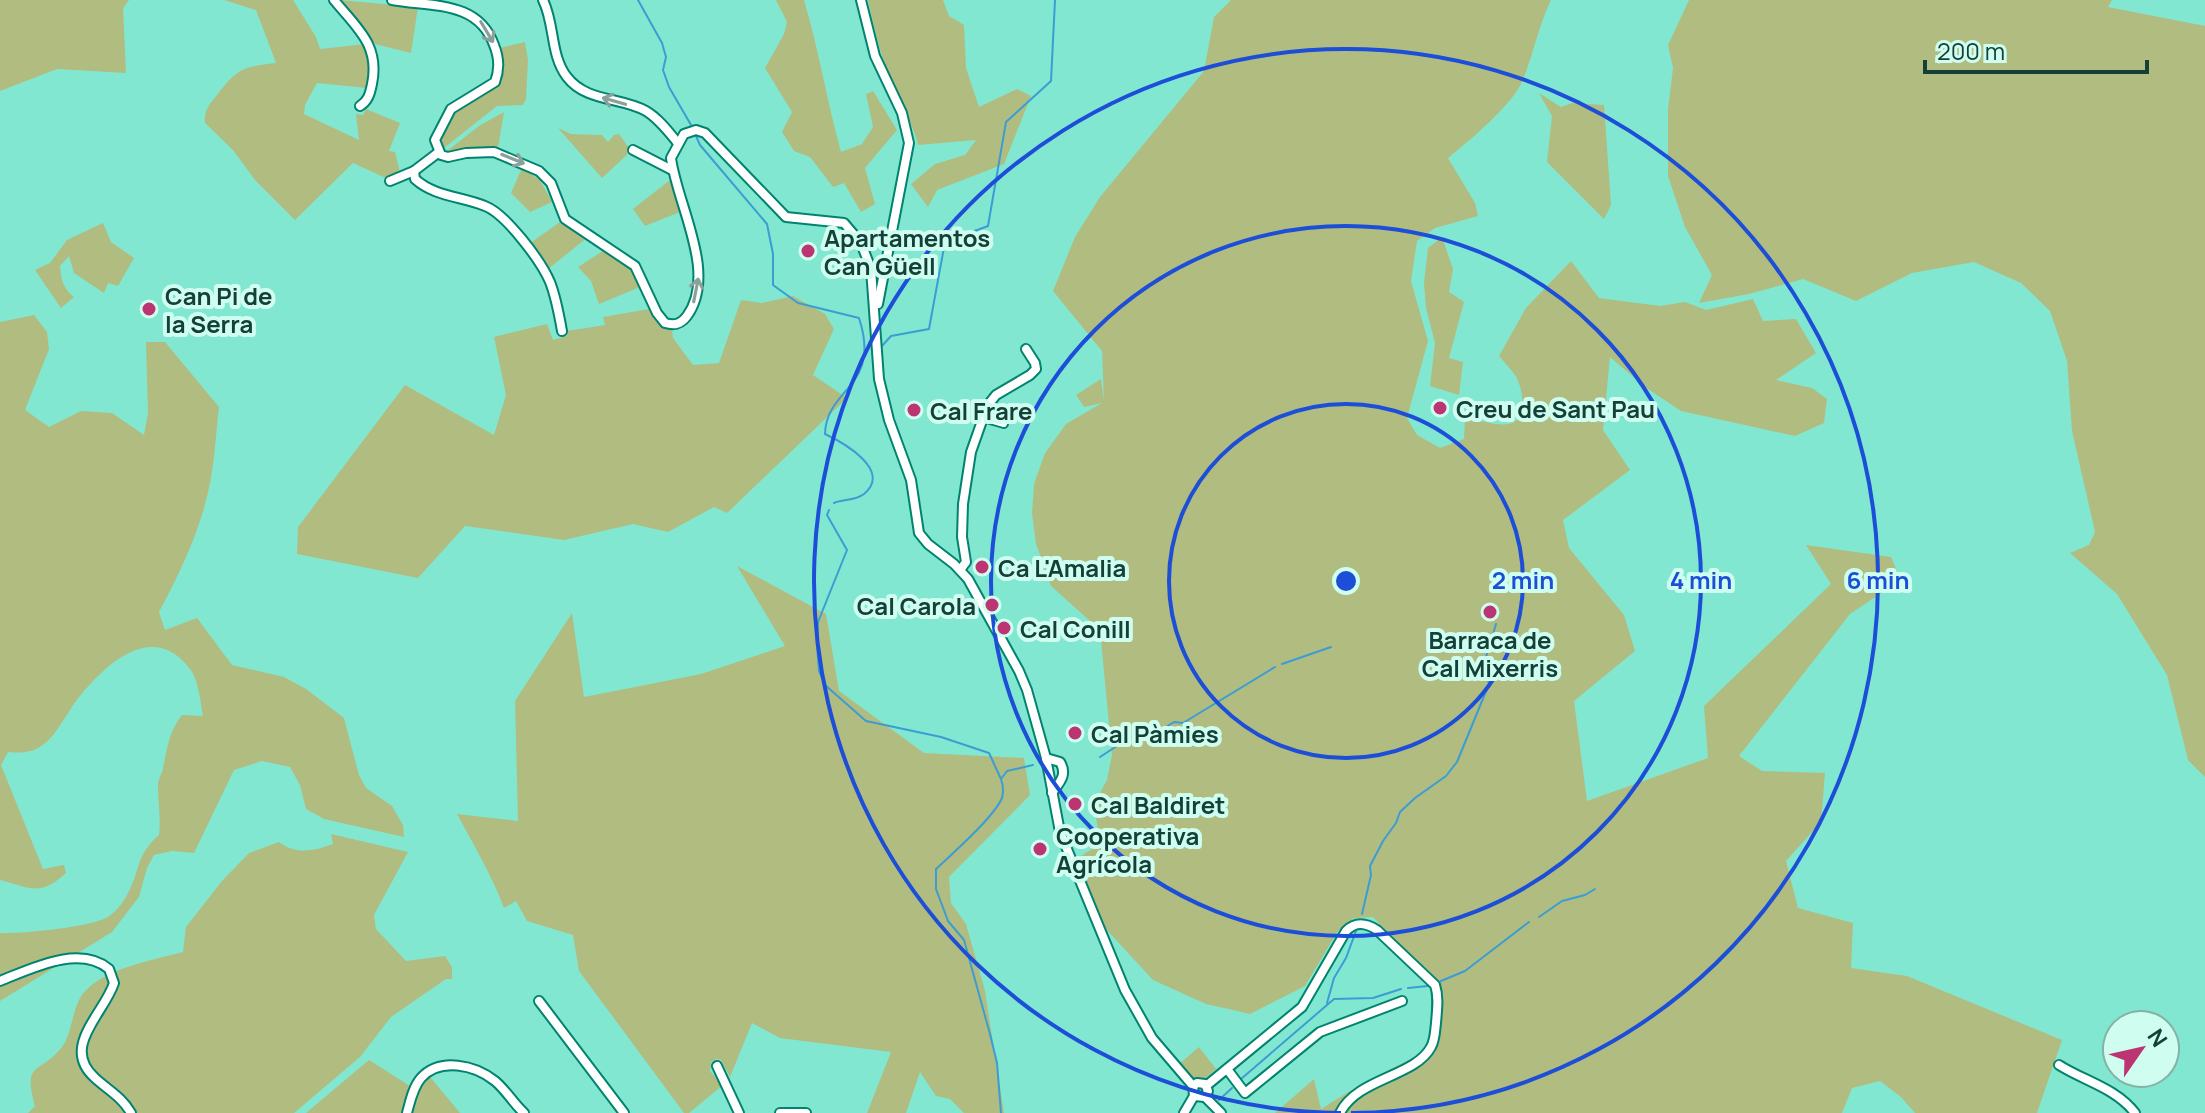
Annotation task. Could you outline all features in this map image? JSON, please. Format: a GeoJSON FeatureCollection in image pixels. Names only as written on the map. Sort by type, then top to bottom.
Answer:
{"type":"FeatureCollection","features":[{"type":"Feature","properties":{"kind":"street"},"geometry":{"type":"LineString","coordinates":[[334,0],[366,39],[375,61],[369,97],[360,106]]}},
{"type":"Feature","properties":{"kind":"street"},"geometry":{"type":"LineString","coordinates":[[392,0],[449,5],[463,10],[483,24],[496,50],[498,70],[495,82],[451,109],[436,136],[439,152],[448,157],[494,152],[539,171],[551,183],[565,219],[635,266],[659,317],[670,325],[681,322],[689,312],[699,282],[696,253],[672,170],[671,158],[684,134],[702,130],[786,217],[837,221],[850,227],[861,243],[871,269],[876,357],[889,420],[914,490],[919,533],[960,570],[975,590],[1023,681],[1046,758],[1063,842],[1132,1004],[1152,1038],[1193,1086],[1194,1096],[1184,1113]]}},
{"type":"Feature","properties":{"kind":"street"},"geometry":{"type":"LineString","coordinates":[[543,0],[550,17],[560,66],[570,81],[586,93],[645,111],[677,142]]}},
{"type":"Feature","properties":{"kind":"street"},"geometry":{"type":"LineString","coordinates":[[861,0],[875,56],[902,113],[909,143],[875,317]]}},
{"type":"Feature","properties":{"kind":"street"},"geometry":{"type":"LineString","coordinates":[[633,150],[672,170]]}},
{"type":"Feature","properties":{"kind":"street"},"geometry":{"type":"LineString","coordinates":[[390,181],[414,171],[439,152]]}},
{"type":"Feature","properties":{"kind":"street"},"geometry":{"type":"LineString","coordinates":[[414,171],[415,179],[424,186],[450,197],[484,205],[500,215],[546,274],[562,331]]}},
{"type":"Feature","properties":{"kind":"street"},"geometry":{"type":"LineString","coordinates":[[960,570],[967,559],[962,526],[971,452],[988,405],[996,395],[1036,369],[1026,349]]}},
{"type":"Feature","properties":{"kind":"street"},"geometry":{"type":"LineString","coordinates":[[983,418],[1004,424]]}},
{"type":"Feature","properties":{"kind":"street"},"geometry":{"type":"LineString","coordinates":[[1046,758],[1060,762],[1064,770],[1052,793]]}},
{"type":"Feature","properties":{"kind":"street"},"geometry":{"type":"LineString","coordinates":[[1206,1086],[1302,1007],[1350,928],[1368,924],[1435,985],[1438,995],[1435,1035],[1425,1056],[1356,1094],[1346,1102],[1340,1113]]}},
{"type":"Feature","properties":{"kind":"street"},"geometry":{"type":"LineString","coordinates":[[0,981],[55,962],[74,959],[95,962],[109,969],[114,983],[84,1039],[82,1059],[89,1072],[117,1095],[131,1113]]}},
{"type":"Feature","properties":{"kind":"street"},"geometry":{"type":"LineString","coordinates":[[539,1001],[624,1113]]}},
{"type":"Feature","properties":{"kind":"street"},"geometry":{"type":"LineString","coordinates":[[1227,1069],[1245,1093],[1320,1032],[1402,1001]]}},
{"type":"Feature","properties":{"kind":"street"},"geometry":{"type":"LineString","coordinates":[[407,1113],[421,1078],[449,1065],[472,1069],[493,1079],[524,1113]]}},
{"type":"Feature","properties":{"kind":"street"},"geometry":{"type":"LineString","coordinates":[[2059,1065],[2109,1091],[2135,1113]]}},
{"type":"Feature","properties":{"kind":"street"},"geometry":{"type":"LineString","coordinates":[[717,1066],[739,1113]]}},
{"type":"Feature","properties":{"kind":"street"},"geometry":{"type":"LineString","coordinates":[[1193,1086],[1200,1082],[1206,1086],[1208,1091],[1205,1097]]}},
{"type":"Feature","properties":{"kind":"street"},"geometry":{"type":"LineString","coordinates":[[1194,1096],[1205,1097],[1221,1113]]}},
{"type":"Feature","properties":{"kind":"street"},"geometry":{"type":"LineString","coordinates":[[780,1113],[806,1113]]}},
{"type":"Feature","properties":{"kind":"green space"},"geometry":{"type":"Polygon","coordinates":[[[0,0],[129,0],[123,8],[126,73],[57,69],[0,91],[0,0]]]}},
{"type":"Feature","properties":{"kind":"green space"},"geometry":{"type":"Polygon","coordinates":[[[224,0],[293,0],[320,49],[365,44],[371,67],[367,88],[317,83],[305,105],[304,114],[359,140],[356,114],[363,115],[366,109],[400,123],[389,151],[395,152],[400,172],[388,179],[353,163],[295,220],[205,123],[209,105],[236,74],[248,68],[276,63],[256,10],[224,0]]]}},
{"type":"Feature","properties":{"kind":"green space"},"geometry":{"type":"Polygon","coordinates":[[[339,0],[418,7],[411,53],[375,44],[339,0]]]}},
{"type":"Feature","properties":{"kind":"green space"},"geometry":{"type":"Polygon","coordinates":[[[776,0],[804,0],[841,152],[862,144],[873,127],[866,94],[873,91],[897,130],[865,168],[875,204],[861,212],[844,183],[833,187],[810,157],[794,151],[782,132],[792,112],[765,68],[784,34],[787,22],[776,0]]]}},
{"type":"Feature","properties":{"kind":"green space"},"geometry":{"type":"Polygon","coordinates":[[[868,0],[943,0],[949,16],[964,25],[966,68],[979,107],[1017,89],[1031,96],[1004,164],[937,190],[928,207],[911,184],[935,164],[965,155],[976,140],[918,145],[884,62],[868,0]]]}},
{"type":"Feature","properties":{"kind":"green space"},"geometry":{"type":"Polygon","coordinates":[[[1231,0],[1551,0],[1517,91],[1489,123],[1448,158],[1475,203],[1478,216],[1435,228],[1417,241],[1411,281],[1428,341],[1407,418],[1417,435],[1440,448],[1464,439],[1465,418],[1509,424],[1520,416],[1520,387],[1515,375],[1499,356],[1526,308],[1571,261],[1599,298],[1660,306],[1685,302],[1706,310],[1753,299],[1763,321],[1796,319],[1816,353],[1776,380],[1812,388],[1827,399],[1824,423],[1795,436],[1681,411],[1645,387],[1610,357],[1603,430],[1630,470],[1563,520],[1569,548],[1624,615],[1635,651],[1574,701],[1587,801],[1708,758],[1704,706],[1831,584],[1806,545],[1891,557],[1901,580],[1850,614],[1739,756],[1762,771],[1825,773],[1821,822],[1786,861],[1798,908],[1853,923],[1851,968],[1907,976],[2062,1040],[2037,1113],[1915,1113],[1880,1081],[1852,1088],[1842,1113],[1275,1113],[1314,1079],[1321,1109],[1363,1083],[1419,1055],[1430,1041],[1432,991],[1410,957],[1373,917],[1354,918],[1338,931],[1305,986],[1250,1014],[1206,1004],[1153,980],[1105,928],[1076,859],[1100,844],[1094,804],[1107,780],[1112,755],[1100,630],[1051,586],[1036,544],[1032,513],[1034,484],[1045,453],[1066,424],[1102,403],[1084,407],[1076,395],[1101,379],[1104,401],[1102,351],[1053,291],[1075,237],[1100,197],[1204,71],[1214,17],[1231,0]]]}},
{"type":"Feature","properties":{"kind":"green space"},"geometry":{"type":"Polygon","coordinates":[[[1689,0],[2112,0],[2108,7],[2205,26],[2205,777],[2188,760],[2167,675],[2117,594],[2070,553],[2089,545],[2095,532],[2072,431],[2067,361],[2050,311],[2021,283],[1974,262],[1912,273],[1856,301],[1803,279],[1749,294],[1699,303],[1712,275],[1685,227],[1668,176],[1668,110],[1673,68],[1668,45],[1689,0]]]}},
{"type":"Feature","properties":{"kind":"green space"},"geometry":{"type":"Polygon","coordinates":[[[525,42],[528,60],[523,105],[497,106],[444,148],[441,140],[454,111],[498,86],[503,66],[500,48],[525,42]]]}},
{"type":"Feature","properties":{"kind":"green space"},"geometry":{"type":"Polygon","coordinates":[[[1539,93],[1561,107],[1572,103],[1604,105],[1611,205],[1604,219],[1547,162],[1552,116],[1539,93]]]}},
{"type":"Feature","properties":{"kind":"green space"},"geometry":{"type":"Polygon","coordinates":[[[504,112],[498,148],[447,151],[479,126],[504,112]]]}},
{"type":"Feature","properties":{"kind":"green space"},"geometry":{"type":"Polygon","coordinates":[[[558,128],[571,134],[602,135],[608,142],[619,134],[631,151],[602,178],[558,128]]]}},
{"type":"Feature","properties":{"kind":"green space"},"geometry":{"type":"Polygon","coordinates":[[[522,168],[540,180],[552,202],[530,212],[511,193],[522,168]]]}},
{"type":"Feature","properties":{"kind":"green space"},"geometry":{"type":"Polygon","coordinates":[[[670,180],[680,212],[645,226],[633,209],[670,180]]]}},
{"type":"Feature","properties":{"kind":"green space"},"geometry":{"type":"Polygon","coordinates":[[[560,222],[588,237],[548,269],[529,244],[560,222]]]}},
{"type":"Feature","properties":{"kind":"green space"},"geometry":{"type":"Polygon","coordinates":[[[103,223],[111,242],[134,258],[118,286],[108,283],[104,293],[74,273],[69,256],[60,266],[60,271],[65,287],[74,297],[61,308],[35,270],[50,263],[67,240],[103,223]]]}},
{"type":"Feature","properties":{"kind":"green space"},"geometry":{"type":"Polygon","coordinates":[[[1442,237],[1453,269],[1449,292],[1464,302],[1449,358],[1463,362],[1459,395],[1430,386],[1435,343],[1426,308],[1424,283],[1428,248],[1442,237]]]}},
{"type":"Feature","properties":{"kind":"green space"},"geometry":{"type":"Polygon","coordinates":[[[606,249],[629,267],[640,287],[599,304],[591,281],[578,267],[606,249]]]}},
{"type":"Feature","properties":{"kind":"green space"},"geometry":{"type":"Polygon","coordinates":[[[793,296],[825,314],[834,329],[813,375],[847,398],[727,513],[714,507],[668,532],[633,524],[564,540],[465,526],[418,578],[297,554],[298,527],[405,385],[494,435],[506,395],[494,337],[547,324],[553,340],[567,336],[567,331],[605,325],[603,317],[649,309],[656,322],[672,329],[673,338],[693,365],[719,363],[741,300],[762,303],[793,296]]]}},
{"type":"Feature","properties":{"kind":"green space"},"geometry":{"type":"Polygon","coordinates":[[[34,315],[47,332],[49,349],[25,410],[49,427],[81,411],[112,413],[144,435],[148,413],[146,342],[165,342],[219,407],[206,500],[196,533],[159,612],[165,630],[197,618],[232,665],[284,677],[306,689],[344,718],[359,775],[366,788],[392,806],[403,825],[404,837],[324,819],[306,809],[300,785],[290,767],[262,761],[234,770],[194,853],[172,851],[154,855],[139,897],[112,932],[0,1001],[0,933],[54,929],[97,921],[109,916],[123,902],[142,857],[159,835],[158,783],[171,734],[182,715],[203,716],[193,674],[176,655],[161,648],[146,647],[117,660],[91,683],[44,744],[31,751],[8,752],[1,765],[43,869],[64,865],[66,873],[42,888],[28,888],[0,880],[0,322],[34,315]]]}},
{"type":"Feature","properties":{"kind":"green space"},"geometry":{"type":"Polygon","coordinates":[[[737,566],[826,614],[839,691],[924,753],[1024,758],[1030,795],[949,877],[951,903],[966,924],[985,991],[1004,1113],[964,1113],[950,1099],[936,1096],[920,1072],[906,1113],[867,1113],[891,1052],[780,1038],[752,1023],[730,1077],[721,1060],[711,1062],[710,1071],[723,1085],[689,1113],[684,1113],[579,971],[573,935],[527,921],[516,901],[504,908],[457,814],[518,821],[515,701],[572,613],[584,697],[701,674],[785,646],[737,566]]]}},
{"type":"Feature","properties":{"kind":"green space"},"geometry":{"type":"Polygon","coordinates":[[[331,834],[408,852],[374,915],[376,929],[406,961],[445,956],[452,967],[452,979],[446,979],[391,1017],[360,1057],[294,1113],[28,1113],[35,1106],[32,1074],[62,1047],[79,1000],[87,990],[97,981],[125,968],[183,952],[186,927],[222,881],[249,853],[279,842],[292,849],[319,848],[333,844],[331,834]]]}},
{"type":"Feature","properties":{"kind":"green space"},"geometry":{"type":"Polygon","coordinates":[[[1199,1047],[1216,1069],[1203,1080],[1195,1080],[1178,1065],[1199,1047]]]}},
{"type":"Feature","properties":{"kind":"green space"},"geometry":{"type":"Polygon","coordinates":[[[369,1060],[410,1086],[402,1113],[306,1113],[369,1060]]]}},
{"type":"Feature","properties":{"kind":"green space"},"geometry":{"type":"Polygon","coordinates":[[[430,1077],[460,1113],[412,1113],[419,1088],[430,1077]]]}},
{"type":"Feature","properties":{"kind":"waterway"},"geometry":{"type":"LineString","coordinates":[[638,0],[662,43],[666,57],[663,70],[669,87],[691,125]]}},
{"type":"Feature","properties":{"kind":"waterway"},"geometry":{"type":"LineString","coordinates":[[881,347],[891,336],[929,329],[945,242],[988,226],[1006,122],[1051,81],[1055,0]]}},
{"type":"Feature","properties":{"kind":"waterway"},"geometry":{"type":"LineString","coordinates":[[696,136],[700,145],[767,224],[773,254],[773,285],[798,303],[859,318],[864,359],[859,373],[834,406],[825,434],[862,458],[873,476],[864,494],[834,503]]}},
{"type":"Feature","properties":{"kind":"waterway"},"geometry":{"type":"LineString","coordinates":[[829,510],[827,515],[847,550],[818,622],[819,671],[825,685],[866,721],[941,737],[989,753],[1001,779]]}},
{"type":"Feature","properties":{"kind":"waterway"},"geometry":{"type":"LineString","coordinates":[[1362,914],[1371,875],[1370,866],[1400,812],[1446,776],[1457,762],[1489,684],[1484,664],[1496,624]]}},
{"type":"Feature","properties":{"kind":"waterway"},"geometry":{"type":"LineString","coordinates":[[1282,664],[1331,647]]}},
{"type":"Feature","properties":{"kind":"waterway"},"geometry":{"type":"LineString","coordinates":[[1100,757],[1132,736],[1158,732],[1174,722],[1183,723],[1275,667]]}},
{"type":"Feature","properties":{"kind":"waterway"},"geometry":{"type":"LineString","coordinates":[[1001,1113],[997,1063],[990,1034],[964,940],[948,921],[936,889],[936,869],[998,806],[1003,793],[1001,779],[1007,771],[1033,765]]}},
{"type":"Feature","properties":{"kind":"waterway"},"geometry":{"type":"LineString","coordinates":[[1539,917],[1562,901],[1595,889]]}},
{"type":"Feature","properties":{"kind":"waterway"},"geometry":{"type":"LineString","coordinates":[[1441,981],[1465,971],[1529,922]]}},
{"type":"Feature","properties":{"kind":"waterway"},"geometry":{"type":"LineString","coordinates":[[1327,1003],[1334,978],[1356,931]]}},
{"type":"Feature","properties":{"kind":"waterway"},"geometry":{"type":"LineString","coordinates":[[1408,988],[1428,986]]}},
{"type":"Feature","properties":{"kind":"waterway"},"geometry":{"type":"LineString","coordinates":[[1241,1079],[1334,999],[1373,998],[1401,989]]}},
{"type":"Feature","properties":{"kind":"waterway"},"geometry":{"type":"LineString","coordinates":[[1219,1100],[1232,1088]]}},
{"type":"Feature","properties":{"kind":"place","name":"Apartamentos Can Güell"},"geometry":{"type":"Point","coordinates":[808,251]}},
{"type":"Feature","properties":{"kind":"place","name":"Can Pi de la Serra"},"geometry":{"type":"Point","coordinates":[149,309]}},
{"type":"Feature","properties":{"kind":"place","name":"Creu de Sant Pau"},"geometry":{"type":"Point","coordinates":[1440,408]}},
{"type":"Feature","properties":{"kind":"place","name":"Cal Frare"},"geometry":{"type":"Point","coordinates":[914,410]}},
{"type":"Feature","properties":{"kind":"place","name":"Ca L'Amalia"},"geometry":{"type":"Point","coordinates":[982,567]}},
{"type":"Feature","properties":{"kind":"place","name":"Cal Carola"},"geometry":{"type":"Point","coordinates":[992,605]}},
{"type":"Feature","properties":{"kind":"place","name":"Barraca de Cal Mixerris"},"geometry":{"type":"Point","coordinates":[1490,612]}},
{"type":"Feature","properties":{"kind":"place","name":"Cal Conill"},"geometry":{"type":"Point","coordinates":[1004,628]}},
{"type":"Feature","properties":{"kind":"place","name":"Cal Pàmies"},"geometry":{"type":"Point","coordinates":[1075,733]}},
{"type":"Feature","properties":{"kind":"place","name":"Cal Baldiret"},"geometry":{"type":"Point","coordinates":[1075,804]}},
{"type":"Feature","properties":{"kind":"place","name":"Cooperativa Agrícola"},"geometry":{"type":"Point","coordinates":[1040,849]}}]}
